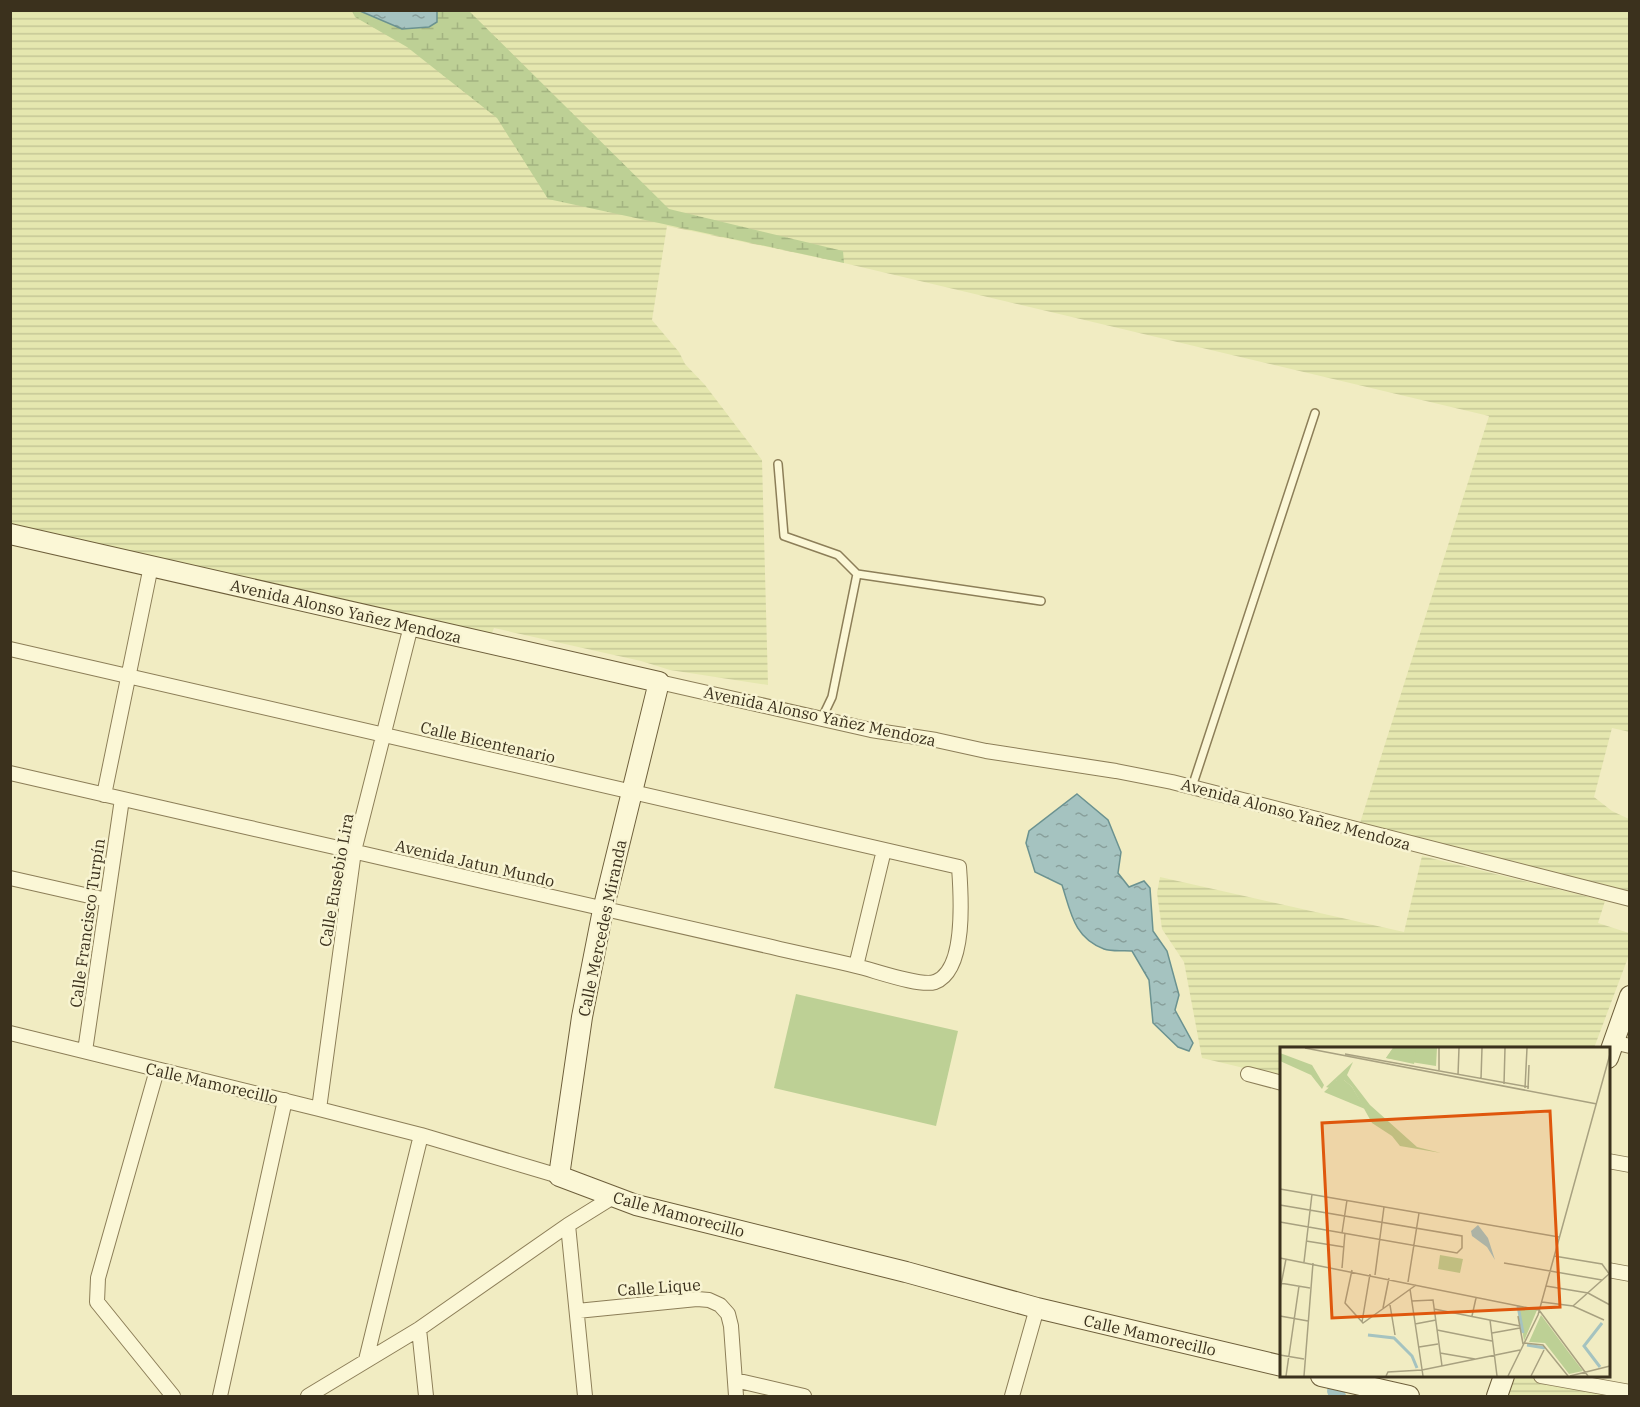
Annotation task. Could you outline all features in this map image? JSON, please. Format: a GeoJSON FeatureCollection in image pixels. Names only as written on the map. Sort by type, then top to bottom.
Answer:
{"type":"FeatureCollection","features":[{"type":"Feature","properties":{"kind":"street","name":"Avenida Alonso Yañez Mendoza"},"geometry":{"type":"LineString","coordinates":[[10,534],[871,730],[1116,771],[1192,787],[1629,899]]}},
{"type":"Feature","properties":{"kind":"street"},"geometry":{"type":"LineString","coordinates":[[104,795],[151,566]]}},
{"type":"Feature","properties":{"kind":"street","name":"Calle Eusebio Lira"},"geometry":{"type":"LineString","coordinates":[[319,1108],[354,851],[411,626]]}},
{"type":"Feature","properties":{"kind":"street","name":"Calle Bicentenario"},"geometry":{"type":"LineString","coordinates":[[10,649],[959,867],[962,912],[956,947],[945,977],[932,983]]}},
{"type":"Feature","properties":{"kind":"street","name":"Calle Mercedes Miranda"},"geometry":{"type":"LineString","coordinates":[[559,1176],[582,1017],[603,910],[659,682]]}},
{"type":"Feature","properties":{"kind":"street","name":"Avenida Jatun Mundo"},"geometry":{"type":"LineString","coordinates":[[10,774],[856,966],[916,982],[932,983]]}},
{"type":"Feature","properties":{"kind":"street","name":"Calle Francisco Turpín"},"geometry":{"type":"LineString","coordinates":[[85,1051],[122,799]]}},
{"type":"Feature","properties":{"kind":"street"},"geometry":{"type":"LineString","coordinates":[[856,966],[884,850]]}},
{"type":"Feature","properties":{"kind":"street"},"geometry":{"type":"LineString","coordinates":[[10,878],[107,900]]}},
{"type":"Feature","properties":{"kind":"street"},"geometry":{"type":"LineString","coordinates":[[1617,1049],[1629,996]]}},
{"type":"Feature","properties":{"kind":"street","name":"Calle Mamorecillo"},"geometry":{"type":"LineString","coordinates":[[10,1033],[319,1108],[421,1136],[559,1176],[636,1205],[894,1269],[1037,1308],[1280,1366]]}},
{"type":"Feature","properties":{"kind":"street"},"geometry":{"type":"LineString","coordinates":[[157,1070],[98,1278],[97,1302],[173,1396]]}},
{"type":"Feature","properties":{"kind":"street"},"geometry":{"type":"LineString","coordinates":[[1248,1074],[1280,1083]]}},
{"type":"Feature","properties":{"kind":"street"},"geometry":{"type":"LineString","coordinates":[[220,1396],[285,1100]]}},
{"type":"Feature","properties":{"kind":"street"},"geometry":{"type":"LineString","coordinates":[[366,1360],[421,1136]]}},
{"type":"Feature","properties":{"kind":"street"},"geometry":{"type":"LineString","coordinates":[[1610,1161],[1629,1165]]}},
{"type":"Feature","properties":{"kind":"street"},"geometry":{"type":"LineString","coordinates":[[308,1396],[419,1329],[568,1225],[613,1197]]}},
{"type":"Feature","properties":{"kind":"street"},"geometry":{"type":"LineString","coordinates":[[568,1225],[585,1396]]}},
{"type":"Feature","properties":{"kind":"street"},"geometry":{"type":"LineString","coordinates":[[1610,1270],[1629,1274]]}},
{"type":"Feature","properties":{"kind":"street","name":"Calle Lique"},"geometry":{"type":"LineString","coordinates":[[577,1311],[697,1299],[710,1300],[720,1305],[728,1314],[731,1326],[736,1396]]}},
{"type":"Feature","properties":{"kind":"street"},"geometry":{"type":"LineString","coordinates":[[1012,1396],[1037,1308]]}},
{"type":"Feature","properties":{"kind":"street"},"geometry":{"type":"LineString","coordinates":[[419,1329],[426,1396]]}},
{"type":"Feature","properties":{"kind":"street"},"geometry":{"type":"LineString","coordinates":[[1325,1377],[1409,1396]]}},
{"type":"Feature","properties":{"kind":"street"},"geometry":{"type":"LineString","coordinates":[[1497,1396],[1504,1377]]}},
{"type":"Feature","properties":{"kind":"street"},"geometry":{"type":"LineString","coordinates":[[1546,1377],[1629,1392]]}},
{"type":"Feature","properties":{"kind":"street"},"geometry":{"type":"LineString","coordinates":[[735,1380],[804,1396]]}},
{"type":"Feature","properties":{"kind":"lane"},"geometry":{"type":"LineString","coordinates":[[1192,787],[1315,413]]}},
{"type":"Feature","properties":{"kind":"lane"},"geometry":{"type":"LineString","coordinates":[[777,464],[784,536],[838,555],[857,574],[1041,601]]}},
{"type":"Feature","properties":{"kind":"lane"},"geometry":{"type":"LineString","coordinates":[[822,718],[832,697],[857,574]]}},
{"type":"Feature","properties":{"kind":"green space"},"geometry":{"type":"Polygon","coordinates":[[[11,11],[1629,11],[1630,664],[1628,671],[1630,672],[1630,732],[1612,728],[1594,797],[1612,811],[1629,819],[1629,891],[1360,823],[1489,416],[844,263],[667,226],[652,320],[762,460],[768,685],[670,670],[641,661],[494,628],[490,638],[11,528],[11,11]]]}},
{"type":"Feature","properties":{"kind":"green space"},"geometry":{"type":"Polygon","coordinates":[[[352,11],[469,11],[669,209],[843,251],[844,263],[548,199],[497,118],[407,47],[355,17],[352,11]]]}},
{"type":"Feature","properties":{"kind":"green space"},"geometry":{"type":"Polygon","coordinates":[[[1422,856],[1605,901],[1598,923],[1629,933],[1629,955],[1594,1047],[1280,1047],[1280,1077],[1202,1058],[1184,962],[1162,929],[1157,893],[1160,877],[1404,932],[1422,856]]]}},
{"type":"Feature","properties":{"kind":"green space"},"geometry":{"type":"Polygon","coordinates":[[[796,994],[958,1031],[936,1126],[774,1088],[796,994]]]}},
{"type":"Feature","properties":{"kind":"green space"},"geometry":{"type":"Polygon","coordinates":[[[1516,1377],[1528,1377],[1624,1396],[1508,1396],[1509,1388],[1516,1377]]]}},
{"type":"Feature","properties":{"kind":"water"},"geometry":{"type":"Polygon","coordinates":[[[360,11],[437,11],[437,22],[429,27],[402,29],[360,11]]]}},
{"type":"Feature","properties":{"kind":"water"},"geometry":{"type":"Polygon","coordinates":[[[1077,794],[1108,820],[1121,852],[1118,873],[1129,887],[1144,881],[1150,888],[1153,931],[1167,951],[1179,995],[1175,1010],[1193,1043],[1189,1051],[1178,1047],[1153,1023],[1149,980],[1132,951],[1107,950],[1086,938],[1071,915],[1062,885],[1035,872],[1026,843],[1029,831],[1077,794]]]}},
{"type":"Feature","properties":{"kind":"waterway"},"geometry":{"type":"LineString","coordinates":[[1335,1391],[1338,1396]]}}]}
